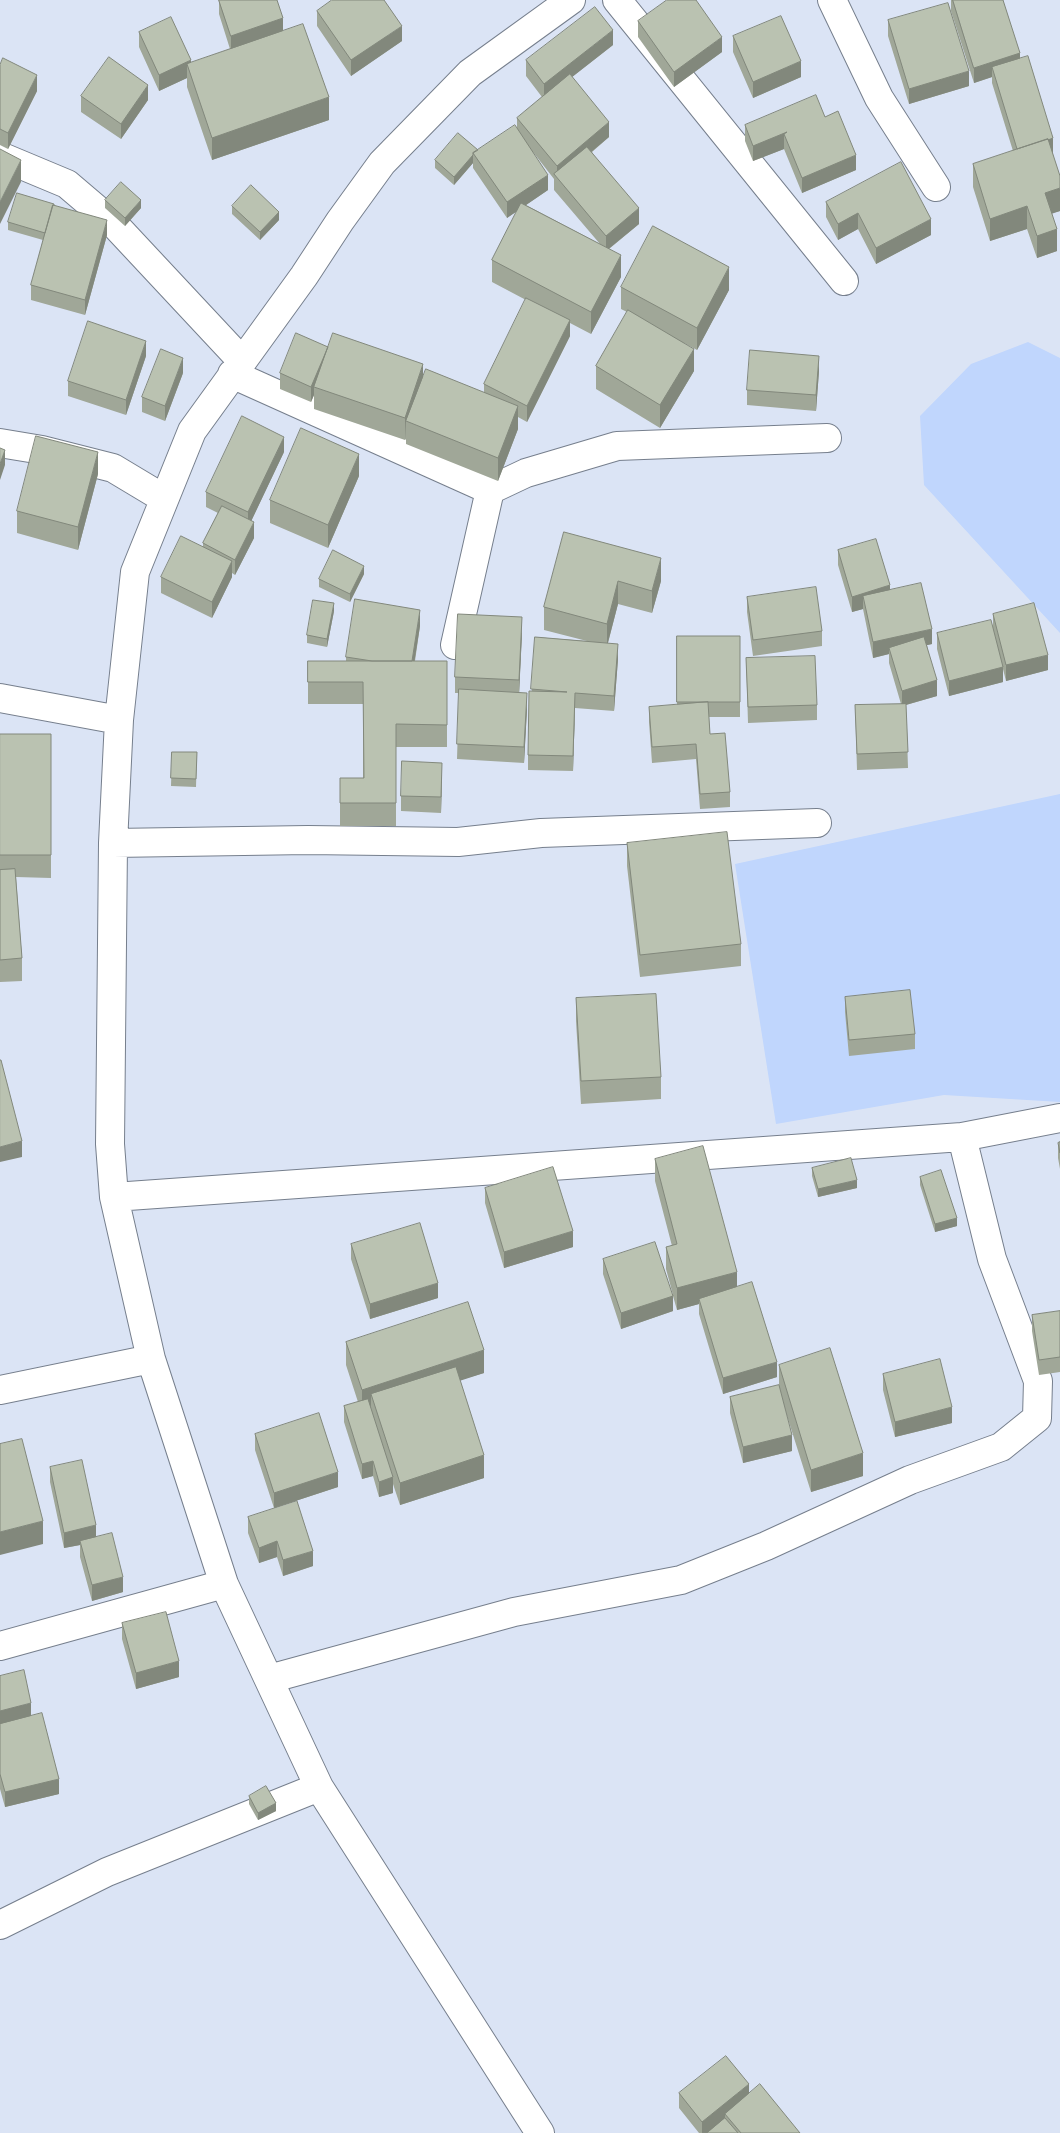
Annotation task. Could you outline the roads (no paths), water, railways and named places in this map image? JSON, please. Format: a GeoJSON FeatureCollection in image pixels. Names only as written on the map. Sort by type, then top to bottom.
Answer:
{"type":"FeatureCollection","features":[{"type":"Feature","properties":{"kind":"street"},"geometry":{"type":"LineString","coordinates":[[540,2133],[320,1787],[224,1584],[151,1359],[114,1197],[110,1144],[113,843],[119,720],[135,572],[163,498],[192,431],[304,276],[340,221],[382,163],[470,73],[571,0]]}},
{"type":"Feature","properties":{"kind":"street"},"geometry":{"type":"LineString","coordinates":[[617,0],[844,281]]}},
{"type":"Feature","properties":{"kind":"street"},"geometry":{"type":"LineString","coordinates":[[832,0],[879,98],[936,187]]}},
{"type":"Feature","properties":{"kind":"street"},"geometry":{"type":"LineString","coordinates":[[0,156],[67,184],[114,224],[237,367],[490,490]]}},
{"type":"Feature","properties":{"kind":"street"},"geometry":{"type":"LineString","coordinates":[[490,490],[526,473],[617,446],[827,438]]}},
{"type":"Feature","properties":{"kind":"street"},"geometry":{"type":"LineString","coordinates":[[0,443],[42,450],[113,468],[163,498]]}},
{"type":"Feature","properties":{"kind":"street"},"geometry":{"type":"LineString","coordinates":[[455,646],[490,490]]}},
{"type":"Feature","properties":{"kind":"street"},"geometry":{"type":"LineString","coordinates":[[0,698],[119,720]]}},
{"type":"Feature","properties":{"kind":"street"},"geometry":{"type":"LineString","coordinates":[[113,843],[308,840],[458,842],[541,833],[817,823]]}},
{"type":"Feature","properties":{"kind":"street"},"geometry":{"type":"LineString","coordinates":[[114,1197],[962,1137],[1060,1118]]}},
{"type":"Feature","properties":{"kind":"street"},"geometry":{"type":"LineString","coordinates":[[269,1679],[514,1612],[682,1580],[766,1546],[910,1480],[1001,1447],[1037,1418],[1038,1381],[992,1260],[962,1137]]}},
{"type":"Feature","properties":{"kind":"street"},"geometry":{"type":"LineString","coordinates":[[0,1390],[151,1359]]}},
{"type":"Feature","properties":{"kind":"street"},"geometry":{"type":"LineString","coordinates":[[0,1646],[224,1584]]}},
{"type":"Feature","properties":{"kind":"street"},"geometry":{"type":"LineString","coordinates":[[0,1925],[107,1872],[320,1787]]}}]}
